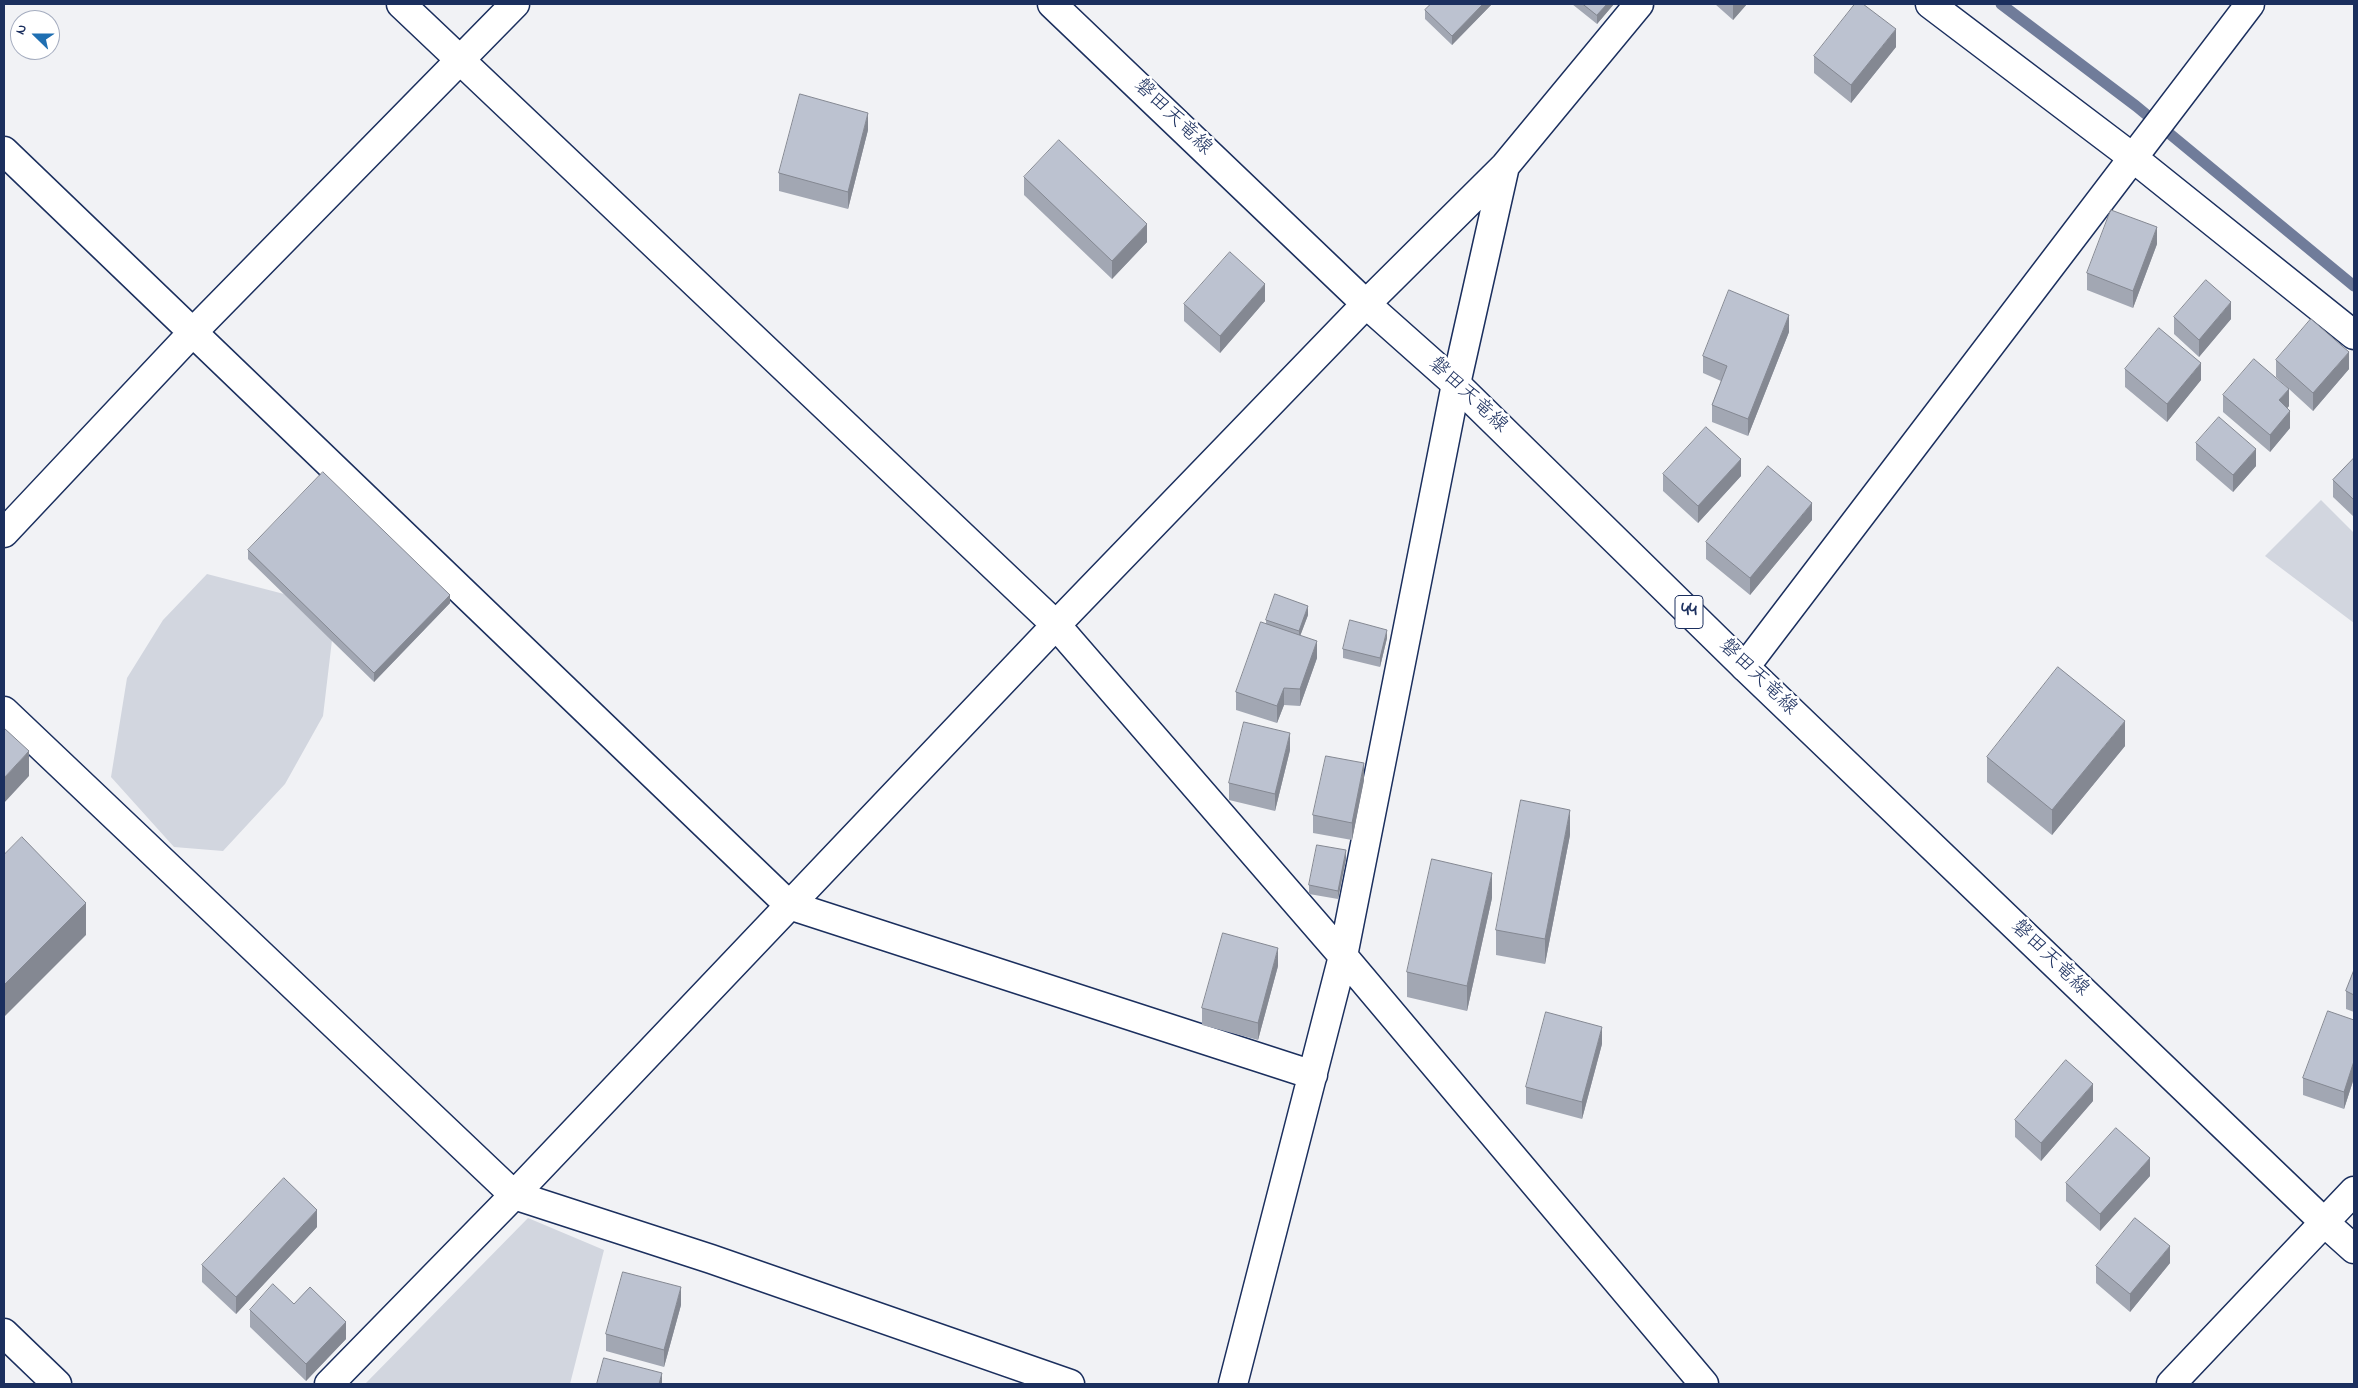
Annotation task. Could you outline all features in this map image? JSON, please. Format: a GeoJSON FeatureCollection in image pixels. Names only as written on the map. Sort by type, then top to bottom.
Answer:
{"type":"FeatureCollection","features":[{"type":"Feature","properties":{"kind":"street"},"geometry":{"type":"LineString","coordinates":[[401,4],[1056,625],[1343,956],[1704,1384]]}},
{"type":"Feature","properties":{"kind":"street"},"geometry":{"type":"LineString","coordinates":[[4,533],[192,332],[515,4]]}},
{"type":"Feature","properties":{"kind":"street","name":"磐田天竜線"},"geometry":{"type":"LineString","coordinates":[[1052,4],[1366,304],[1456,384],[1745,667],[2354,1249]]}},
{"type":"Feature","properties":{"kind":"street"},"geometry":{"type":"LineString","coordinates":[[329,1384],[514,1195],[1056,625],[1366,304],[1506,166],[1639,4]]}},
{"type":"Feature","properties":{"kind":"street"},"geometry":{"type":"LineString","coordinates":[[1930,4],[2132,157],[2354,335]]}},
{"type":"Feature","properties":{"kind":"street"},"geometry":{"type":"LineString","coordinates":[[1745,667],[2250,4]]}},
{"type":"Feature","properties":{"kind":"street"},"geometry":{"type":"LineString","coordinates":[[4,151],[789,905],[1313,1075]]}},
{"type":"Feature","properties":{"kind":"street"},"geometry":{"type":"LineString","coordinates":[[1233,1384],[1343,956],[1456,384],[1506,166]]}},
{"type":"Feature","properties":{"kind":"street"},"geometry":{"type":"LineString","coordinates":[[4,711],[514,1195],[711,1259],[1070,1384]]}},
{"type":"Feature","properties":{"kind":"street"},"geometry":{"type":"LineString","coordinates":[[2171,1384],[2325,1223],[2354,1190]]}},
{"type":"Feature","properties":{"kind":"street"},"geometry":{"type":"LineString","coordinates":[[4,1333],[57,1384]]}},
{"type":"Feature","properties":{"kind":"shaded area"},"geometry":{"type":"Polygon","coordinates":[[[2321,500],[2354,533],[2354,623],[2265,556],[2321,500]]]}},
{"type":"Feature","properties":{"kind":"shaded area"},"geometry":{"type":"Polygon","coordinates":[[[207,574],[284,594],[332,640],[323,716],[285,784],[223,851],[174,847],[111,777],[127,678],[163,620],[207,574]]]}},
{"type":"Feature","properties":{"kind":"shaded area"},"geometry":{"type":"Polygon","coordinates":[[[528,1218],[604,1250],[570,1384],[365,1384],[528,1218]]]}},
{"type":"Feature","properties":{"kind":"building"},"geometry":{"type":"Polygon","coordinates":[[[1431,4],[1483,4],[1452,36],[1425,10],[1431,4]]]}},
{"type":"Feature","properties":{"kind":"building"},"geometry":{"type":"Polygon","coordinates":[[[1583,4],[1607,4],[1597,15],[1583,4]]]}},
{"type":"Feature","properties":{"kind":"building"},"geometry":{"type":"Polygon","coordinates":[[[1855,4],[1863,4],[1896,29],[1851,85],[1814,56],[1855,4]]]}},
{"type":"Feature","properties":{"kind":"building"},"geometry":{"type":"Polygon","coordinates":[[[800,94],[868,113],[848,192],[779,173],[800,94]]]}},
{"type":"Feature","properties":{"kind":"building"},"geometry":{"type":"Polygon","coordinates":[[[1059,140],[1147,224],[1112,261],[1024,177],[1059,140]]]}},
{"type":"Feature","properties":{"kind":"building"},"geometry":{"type":"Polygon","coordinates":[[[2111,210],[2157,227],[2133,291],[2087,273],[2111,210]]]}},
{"type":"Feature","properties":{"kind":"building"},"geometry":{"type":"Polygon","coordinates":[[[1230,252],[1265,284],[1220,336],[1184,304],[1230,252]]]}},
{"type":"Feature","properties":{"kind":"building"},"geometry":{"type":"Polygon","coordinates":[[[2206,280],[2231,302],[2199,340],[2174,317],[2206,280]]]}},
{"type":"Feature","properties":{"kind":"building"},"geometry":{"type":"Polygon","coordinates":[[[1729,290],[1789,315],[1748,419],[1712,405],[1727,366],[1703,356],[1729,290]]]}},
{"type":"Feature","properties":{"kind":"building"},"geometry":{"type":"Polygon","coordinates":[[[2311,319],[2349,352],[2313,393],[2276,360],[2311,319]]]}},
{"type":"Feature","properties":{"kind":"building"},"geometry":{"type":"Polygon","coordinates":[[[2159,328],[2201,363],[2167,404],[2125,369],[2159,328]]]}},
{"type":"Feature","properties":{"kind":"building"},"geometry":{"type":"Polygon","coordinates":[[[2254,359],[2289,389],[2279,400],[2290,411],[2270,435],[2223,395],[2254,359]]]}},
{"type":"Feature","properties":{"kind":"building"},"geometry":{"type":"Polygon","coordinates":[[[2219,417],[2256,449],[2233,475],[2196,443],[2219,417]]]}},
{"type":"Feature","properties":{"kind":"building"},"geometry":{"type":"Polygon","coordinates":[[[1706,427],[1741,459],[1698,506],[1663,474],[1706,427]]]}},
{"type":"Feature","properties":{"kind":"building"},"geometry":{"type":"Polygon","coordinates":[[[2354,458],[2354,500],[2333,480],[2354,458]]]}},
{"type":"Feature","properties":{"kind":"building"},"geometry":{"type":"Polygon","coordinates":[[[1768,466],[1812,503],[1750,578],[1706,542],[1768,466]]]}},
{"type":"Feature","properties":{"kind":"building"},"geometry":{"type":"Polygon","coordinates":[[[323,472],[450,595],[374,673],[248,550],[323,472]]]}},
{"type":"Feature","properties":{"kind":"building"},"geometry":{"type":"Polygon","coordinates":[[[1275,594],[1308,606],[1299,631],[1266,620],[1275,594]]]}},
{"type":"Feature","properties":{"kind":"building"},"geometry":{"type":"Polygon","coordinates":[[[1350,620],[1387,630],[1380,658],[1343,649],[1350,620]]]}},
{"type":"Feature","properties":{"kind":"building"},"geometry":{"type":"Polygon","coordinates":[[[1261,622],[1317,641],[1300,689],[1284,688],[1277,706],[1236,692],[1261,622]]]}},
{"type":"Feature","properties":{"kind":"building"},"geometry":{"type":"Polygon","coordinates":[[[2058,667],[2125,721],[2052,810],[1987,757],[2058,667]]]}},
{"type":"Feature","properties":{"kind":"building"},"geometry":{"type":"Polygon","coordinates":[[[1244,722],[1290,733],[1275,794],[1229,783],[1244,722]]]}},
{"type":"Feature","properties":{"kind":"building"},"geometry":{"type":"Polygon","coordinates":[[[4,728],[29,751],[4,778],[4,728]]]}},
{"type":"Feature","properties":{"kind":"building"},"geometry":{"type":"Polygon","coordinates":[[[1326,756],[1364,763],[1352,823],[1313,815],[1326,756]]]}},
{"type":"Feature","properties":{"kind":"building"},"geometry":{"type":"Polygon","coordinates":[[[1521,800],[1570,810],[1545,939],[1496,930],[1521,800]]]}},
{"type":"Feature","properties":{"kind":"building"},"geometry":{"type":"Polygon","coordinates":[[[22,837],[86,903],[4,985],[4,855],[22,837]]]}},
{"type":"Feature","properties":{"kind":"building"},"geometry":{"type":"Polygon","coordinates":[[[1317,845],[1346,850],[1338,891],[1309,885],[1317,845]]]}},
{"type":"Feature","properties":{"kind":"building"},"geometry":{"type":"Polygon","coordinates":[[[1432,859],[1492,873],[1467,986],[1407,972],[1432,859]]]}},
{"type":"Feature","properties":{"kind":"building"},"geometry":{"type":"Polygon","coordinates":[[[1223,933],[1278,948],[1258,1023],[1202,1008],[1223,933]]]}},
{"type":"Feature","properties":{"kind":"building"},"geometry":{"type":"Polygon","coordinates":[[[2354,970],[2354,995],[2346,991],[2354,970]]]}},
{"type":"Feature","properties":{"kind":"building"},"geometry":{"type":"Polygon","coordinates":[[[2328,1011],[2354,1020],[2354,1061],[2344,1092],[2303,1078],[2328,1011]]]}},
{"type":"Feature","properties":{"kind":"building"},"geometry":{"type":"Polygon","coordinates":[[[1546,1012],[1602,1027],[1582,1102],[1526,1087],[1546,1012]]]}},
{"type":"Feature","properties":{"kind":"building"},"geometry":{"type":"Polygon","coordinates":[[[2066,1060],[2093,1084],[2041,1143],[2015,1120],[2066,1060]]]}},
{"type":"Feature","properties":{"kind":"building"},"geometry":{"type":"Polygon","coordinates":[[[2116,1128],[2150,1158],[2100,1214],[2066,1183],[2116,1128]]]}},
{"type":"Feature","properties":{"kind":"building"},"geometry":{"type":"Polygon","coordinates":[[[284,1178],[317,1210],[236,1297],[202,1265],[284,1178]]]}},
{"type":"Feature","properties":{"kind":"building"},"geometry":{"type":"Polygon","coordinates":[[[2135,1218],[2170,1246],[2130,1294],[2096,1266],[2135,1218]]]}},
{"type":"Feature","properties":{"kind":"building"},"geometry":{"type":"Polygon","coordinates":[[[623,1272],[681,1287],[664,1350],[606,1334],[623,1272]]]}},
{"type":"Feature","properties":{"kind":"building"},"geometry":{"type":"Polygon","coordinates":[[[273,1284],[294,1304],[310,1287],[346,1322],[306,1364],[250,1310],[273,1284]]]}},
{"type":"Feature","properties":{"kind":"building"},"geometry":{"type":"Polygon","coordinates":[[[604,1358],[662,1373],[659,1384],[597,1384],[604,1358]]]}},
{"type":"Feature","properties":{"kind":"waterway"},"geometry":{"type":"LineString","coordinates":[[2001,4],[2136,106],[2354,286]]}}]}
